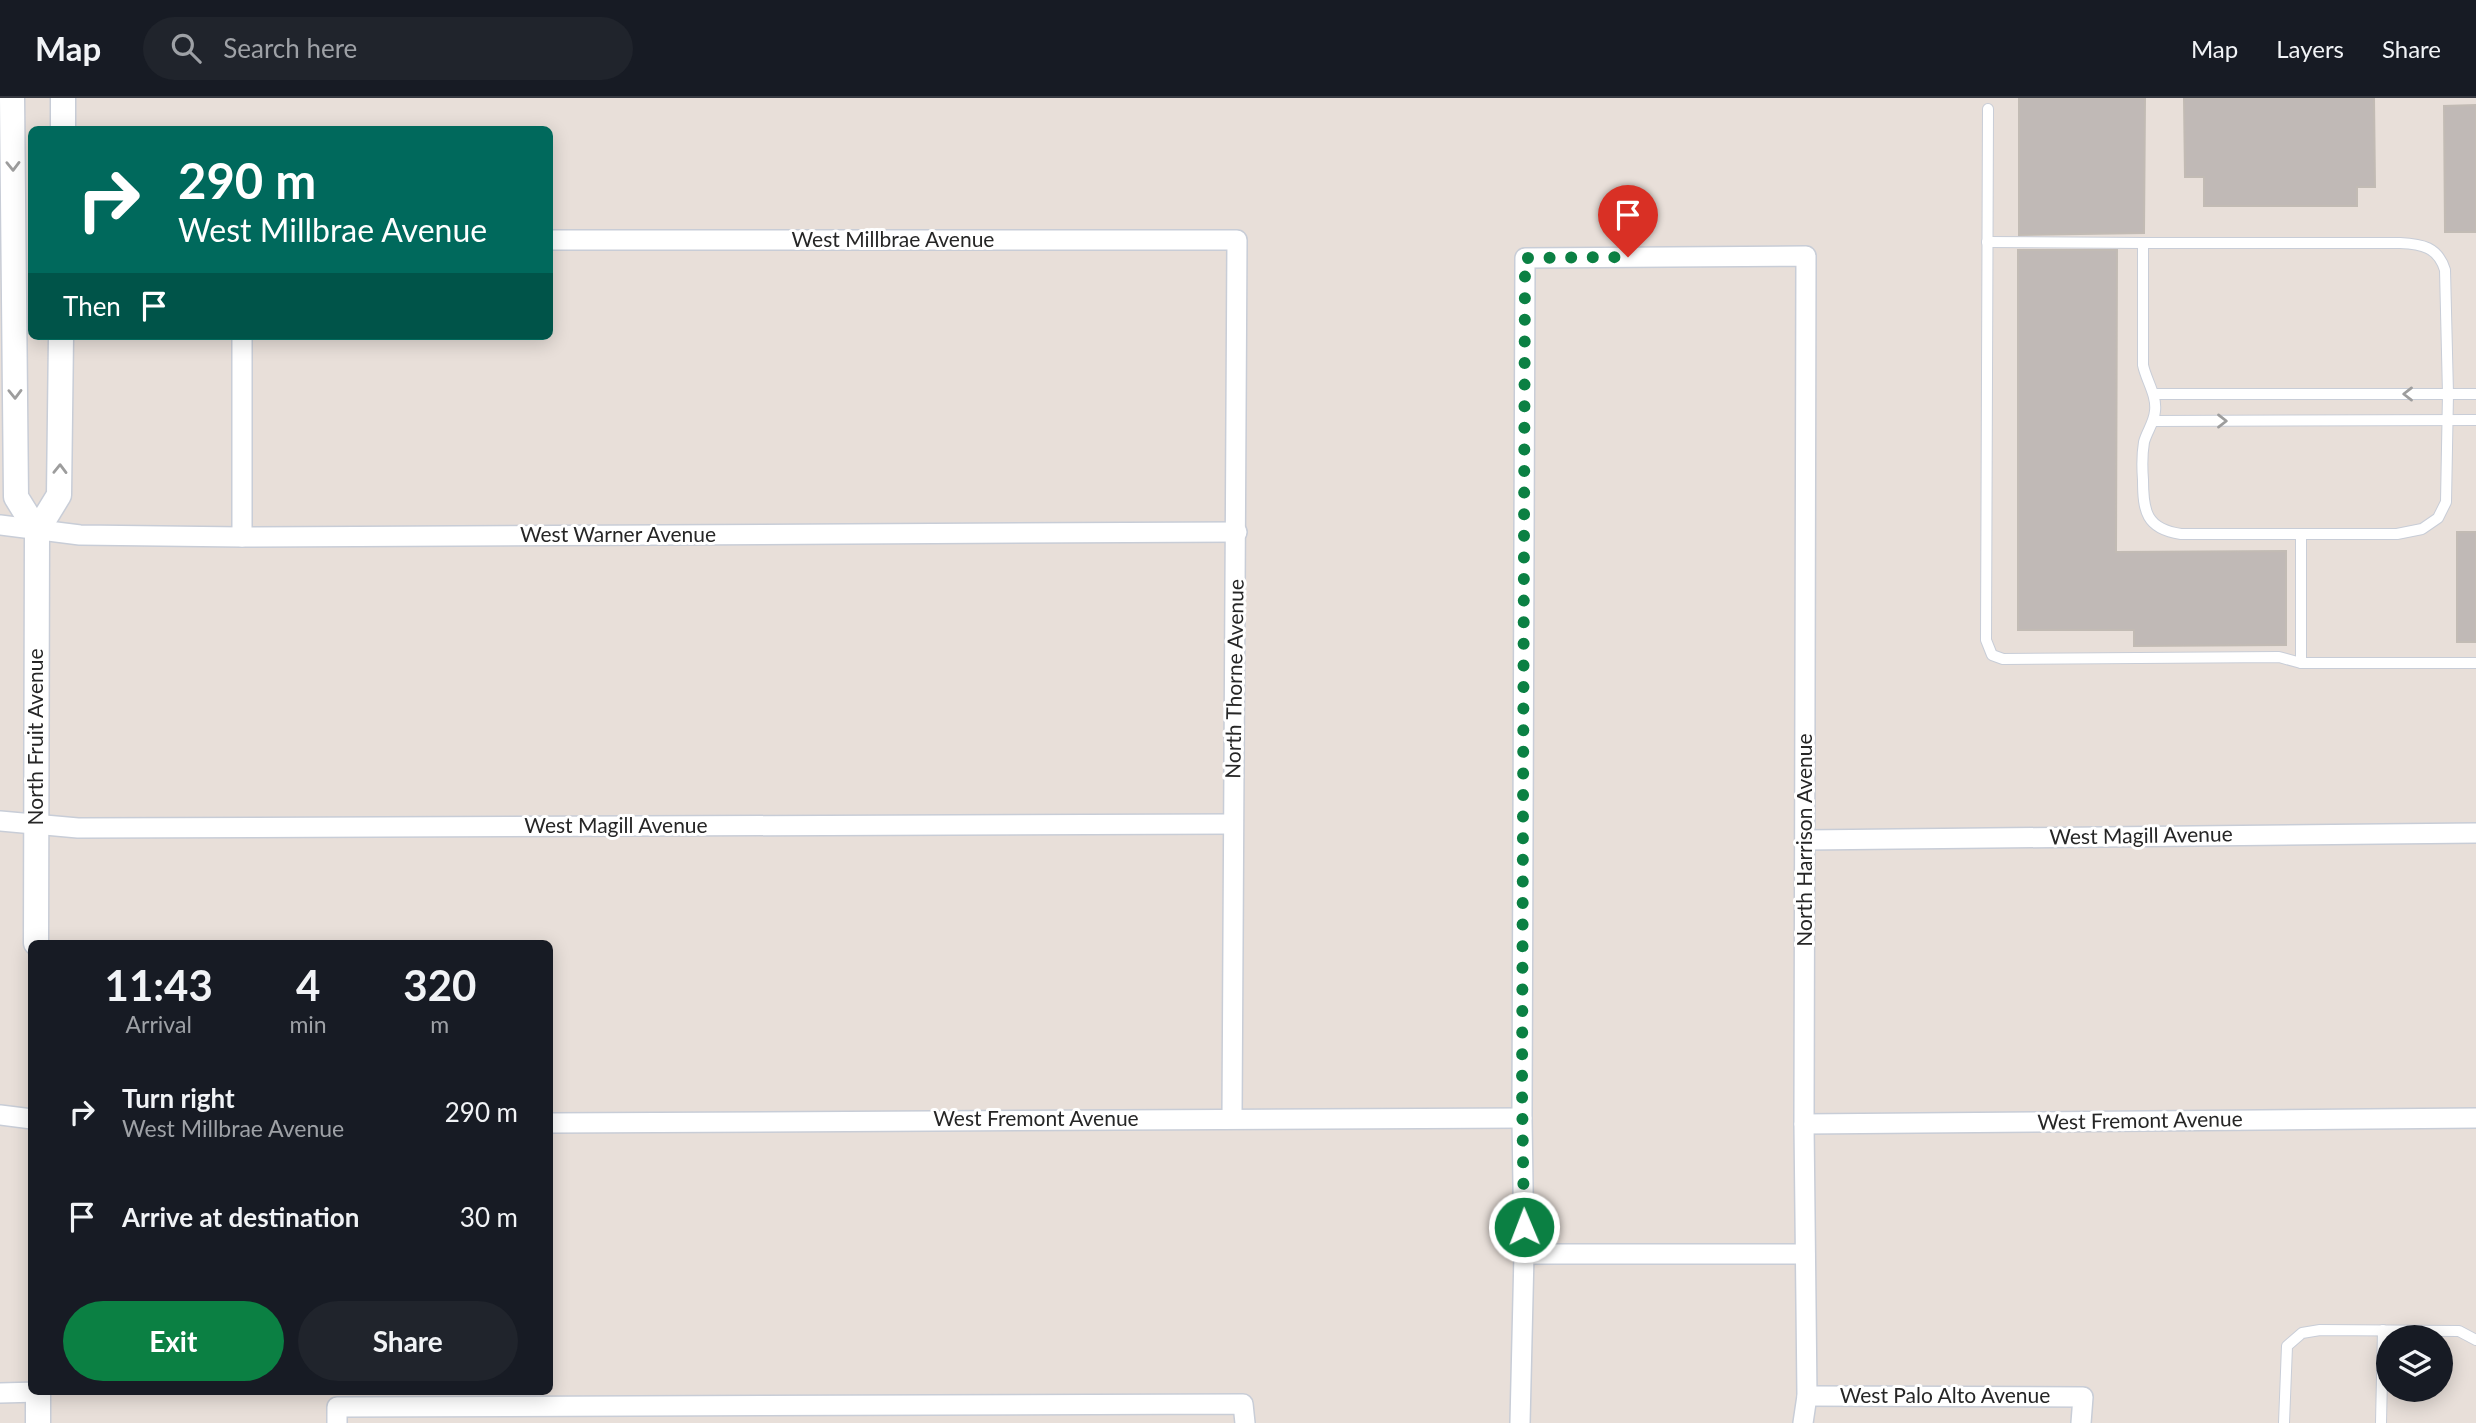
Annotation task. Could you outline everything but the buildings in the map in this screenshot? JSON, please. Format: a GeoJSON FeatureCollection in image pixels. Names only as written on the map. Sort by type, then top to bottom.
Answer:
{"type":"FeatureCollection","features":[{"type":"Feature","properties":{"kind":"street"},"geometry":{"type":"LineString","coordinates":[[12,98],[16,497],[37,531],[59,495],[61,340]]}},
{"type":"Feature","properties":{"kind":"street"},"geometry":{"type":"LineString","coordinates":[[63,98],[63,126]]}},
{"type":"Feature","properties":{"kind":"street","name":"West Millbrae Avenue"},"geometry":{"type":"LineString","coordinates":[[553,240],[1237,240]]}},
{"type":"Feature","properties":{"kind":"street","name":"North Thorne Avenue"},"geometry":{"type":"LineString","coordinates":[[1232,1118],[1237,240]]}},
{"type":"Feature","properties":{"kind":"street","name":"North Harrison Avenue"},"geometry":{"type":"LineString","coordinates":[[1522,1118],[1525,258],[1806,256],[1804,1124],[1807,1396],[1803,1423]]}},
{"type":"Feature","properties":{"kind":"street"},"geometry":{"type":"LineString","coordinates":[[242,340],[242,537]]}},
{"type":"Feature","properties":{"kind":"street","name":"West Warner Avenue"},"geometry":{"type":"LineString","coordinates":[[0,526],[80,535],[242,537],[1237,532]]}},
{"type":"Feature","properties":{"kind":"street","name":"North Fruit Avenue"},"geometry":{"type":"LineString","coordinates":[[36,940],[37,531]]}},
{"type":"Feature","properties":{"kind":"street","name":"West Magill Avenue"},"geometry":{"type":"LineString","coordinates":[[0,821],[78,828],[1233,824]]}},
{"type":"Feature","properties":{"kind":"street","name":"West Magill Avenue"},"geometry":{"type":"LineString","coordinates":[[1806,839],[2476,833]]}},
{"type":"Feature","properties":{"kind":"street"},"geometry":{"type":"LineString","coordinates":[[0,1115],[28,1118]]}},
{"type":"Feature","properties":{"kind":"street"},"geometry":{"type":"LineString","coordinates":[[1520,1423],[1524,1255],[1522,1118]]}},
{"type":"Feature","properties":{"kind":"street","name":"West Fremont Avenue"},"geometry":{"type":"LineString","coordinates":[[553,1123],[1522,1118]]}},
{"type":"Feature","properties":{"kind":"street","name":"West Fremont Avenue"},"geometry":{"type":"LineString","coordinates":[[1804,1124],[2476,1118]]}},
{"type":"Feature","properties":{"kind":"street"},"geometry":{"type":"LineString","coordinates":[[1524,1255],[1805,1255]]}},
{"type":"Feature","properties":{"kind":"street"},"geometry":{"type":"LineString","coordinates":[[0,1393],[28,1392]]}},
{"type":"Feature","properties":{"kind":"street"},"geometry":{"type":"LineString","coordinates":[[38,1395],[38,1423]]}},
{"type":"Feature","properties":{"kind":"street","name":"West Palo Alto Avenue"},"geometry":{"type":"LineString","coordinates":[[1807,1396],[2083,1396],[2081,1423]]}},
{"type":"Feature","properties":{"kind":"street"},"geometry":{"type":"LineString","coordinates":[[337,1415],[1244,1413]]}},
{"type":"Feature","properties":{"kind":"lane"},"geometry":{"type":"LineString","coordinates":[[1988,108],[1986,640],[1993,655],[2003,659],[2279,657],[2301,663],[2476,663]]}},
{"type":"Feature","properties":{"kind":"lane"},"geometry":{"type":"LineString","coordinates":[[1987,242],[2400,243],[2427,246],[2436,252],[2445,270],[2448,394],[2446,502],[2438,518],[2422,529],[2409,533],[2181,534],[2160,528],[2152,522],[2143,502],[2142,457],[2145,438],[2154,421],[2154,394],[2147,382],[2143,365],[2143,243]]}},
{"type":"Feature","properties":{"kind":"lane"},"geometry":{"type":"LineString","coordinates":[[2154,394],[2476,394]]}},
{"type":"Feature","properties":{"kind":"lane"},"geometry":{"type":"LineString","coordinates":[[2154,421],[2476,420]]}},
{"type":"Feature","properties":{"kind":"lane"},"geometry":{"type":"LineString","coordinates":[[2301,534],[2301,663]]}},
{"type":"Feature","properties":{"kind":"lane"},"geometry":{"type":"LineString","coordinates":[[2284,1423],[2287,1346],[2302,1333],[2320,1330],[2376,1330]]}},
{"type":"Feature","properties":{"kind":"lane"},"geometry":{"type":"LineString","coordinates":[[2453,1331],[2459,1331],[2476,1340]]}},
{"type":"Feature","properties":{"kind":"lane"},"geometry":{"type":"LineString","coordinates":[[2381,1402],[2381,1423]]}},
{"type":"Feature","properties":{"kind":"route"},"geometry":{"type":"LineString","coordinates":[[1524,1227],[1522,1090],[1525,258],[1628,257]]}}]}
